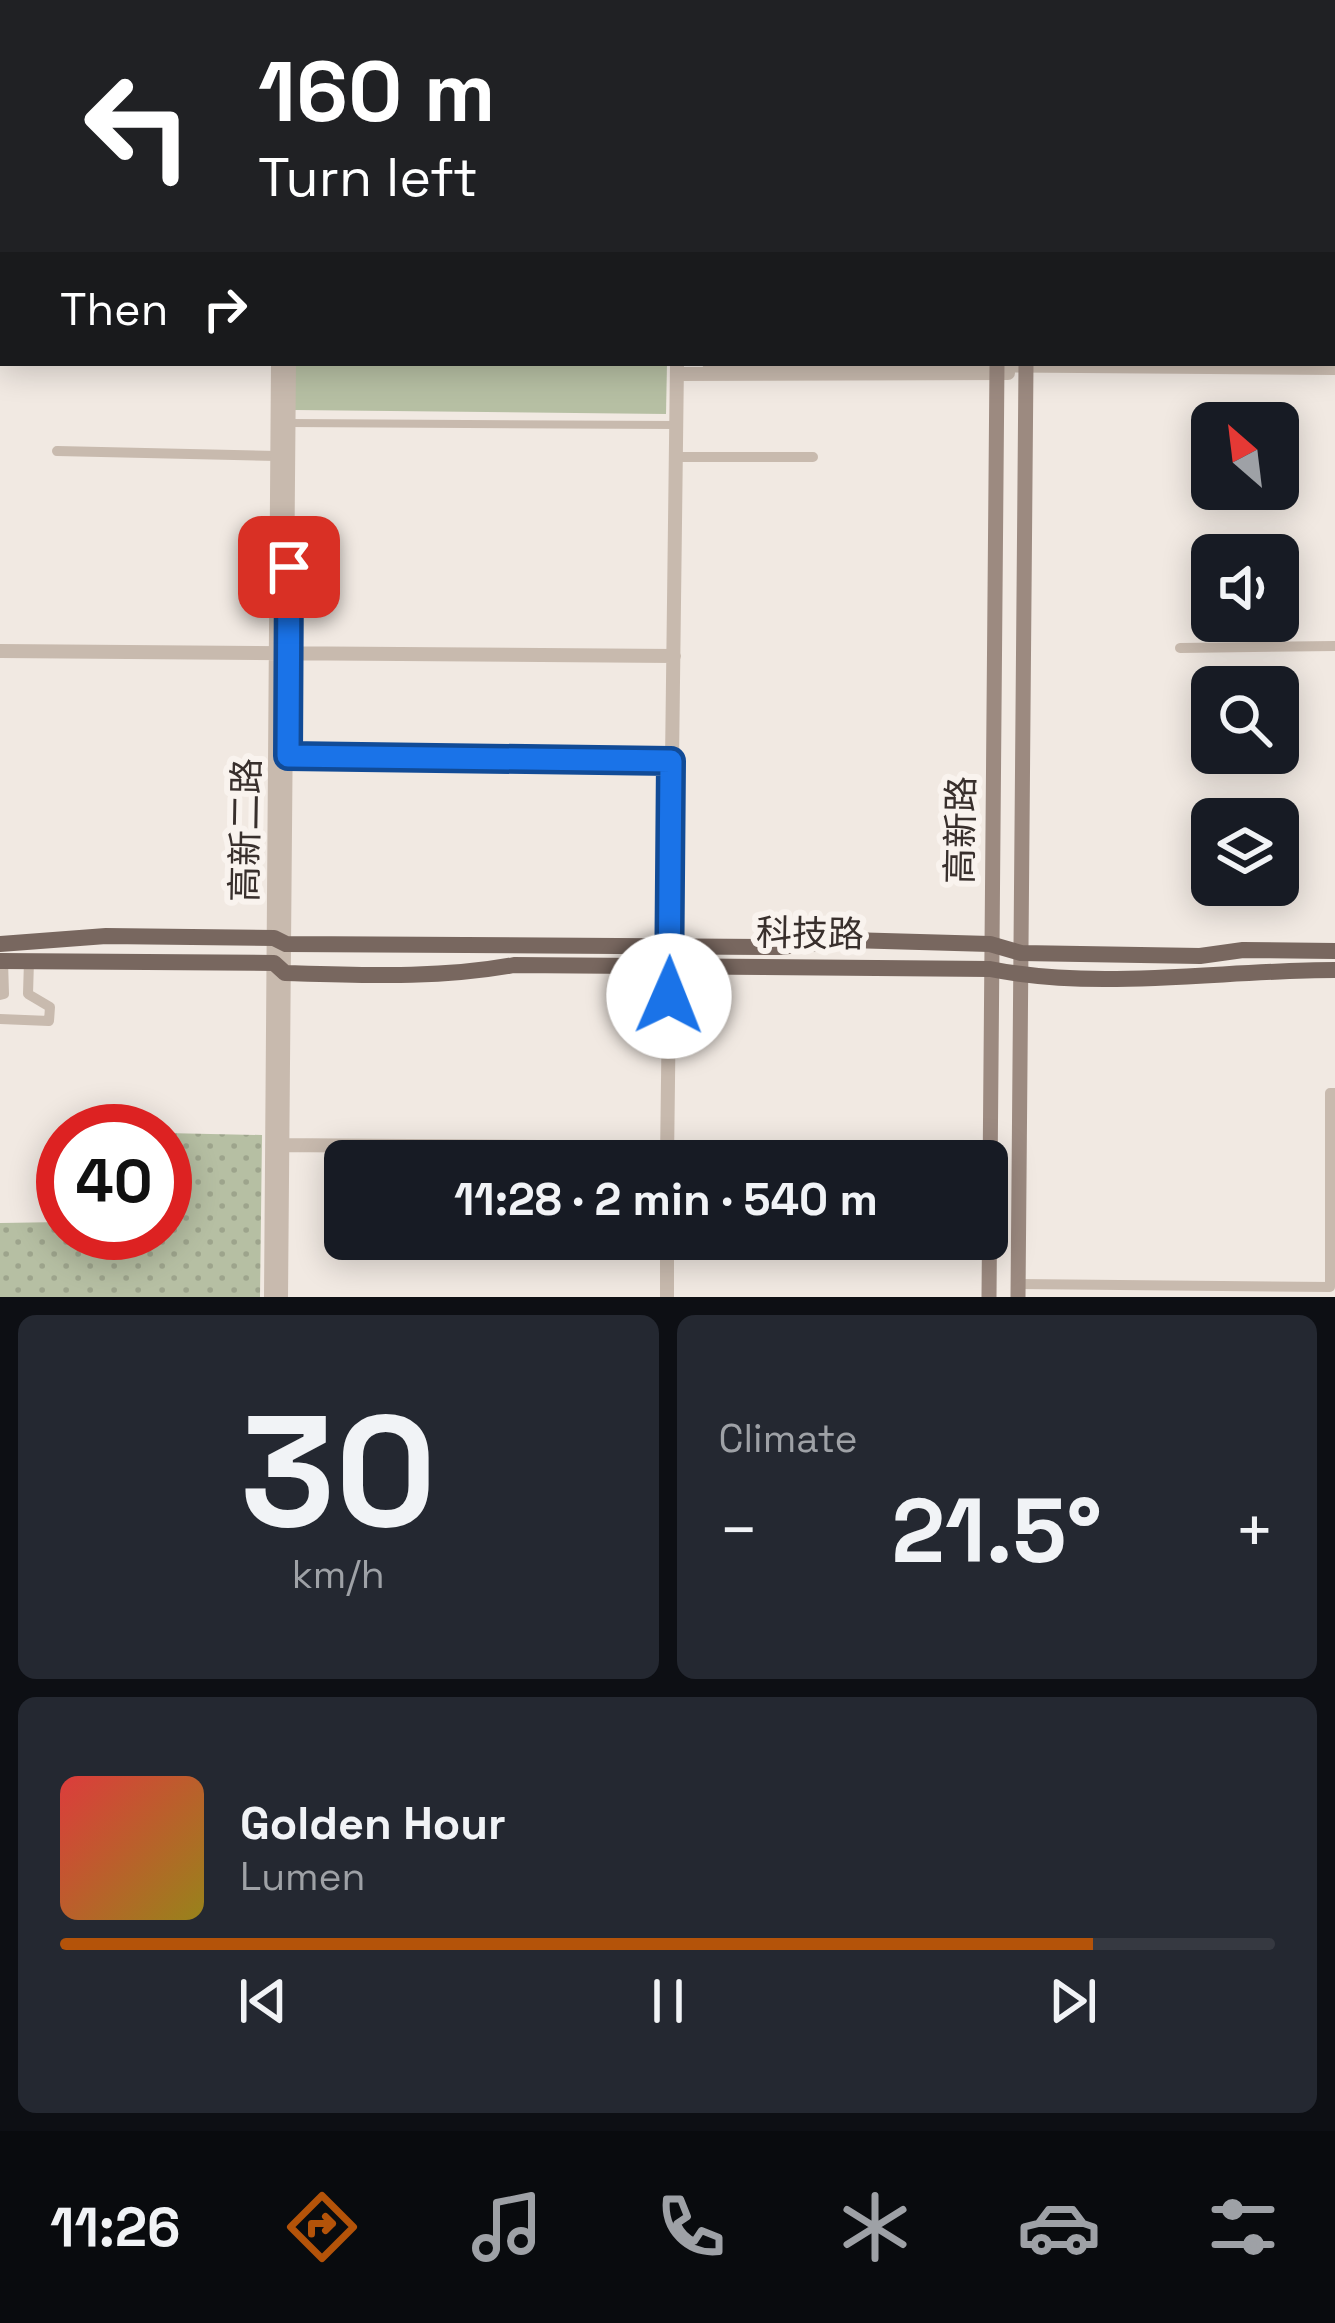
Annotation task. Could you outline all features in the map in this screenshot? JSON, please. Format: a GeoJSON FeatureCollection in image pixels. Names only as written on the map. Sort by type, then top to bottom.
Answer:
{"type":"FeatureCollection","features":[{"type":"Feature","properties":{"kind":"main road","name":"高新路"},"geometry":{"type":"LineString","coordinates":[[1018,1290],[1026,366]]}},
{"type":"Feature","properties":{"kind":"main road","name":"高新路"},"geometry":{"type":"LineString","coordinates":[[989,1297],[997,368]]}},
{"type":"Feature","properties":{"kind":"main road","name":"科技路"},"geometry":{"type":"LineString","coordinates":[[1,955],[106,936],[990,969],[1021,975],[1186,977],[1245,970],[1335,970]]}},
{"type":"Feature","properties":{"kind":"main road","name":"科技路"},"geometry":{"type":"LineString","coordinates":[[1,955],[29,961],[460,975],[514,965],[670,957],[849,940],[990,944],[1021,953],[1200,956],[1243,950],[1335,951]]}},
{"type":"Feature","properties":{"kind":"street","name":"高新二路"},"geometry":{"type":"LineString","coordinates":[[278,366],[288,756],[279,968],[281,1297]]}},
{"type":"Feature","properties":{"kind":"street","name":"高新二路"},"geometry":{"type":"LineString","coordinates":[[280,941],[289,366]]}},
{"type":"Feature","properties":{"kind":"street"},"geometry":{"type":"LineString","coordinates":[[882,366],[997,368]]}},
{"type":"Feature","properties":{"kind":"street"},"geometry":{"type":"LineString","coordinates":[[667,1140],[677,369],[1327,367]]}},
{"type":"Feature","properties":{"kind":"street"},"geometry":{"type":"LineString","coordinates":[[288,423],[678,425]]}},
{"type":"Feature","properties":{"kind":"street"},"geometry":{"type":"LineString","coordinates":[[57,451],[277,455]]}},
{"type":"Feature","properties":{"kind":"street"},"geometry":{"type":"LineString","coordinates":[[677,457],[813,458]]}},
{"type":"Feature","properties":{"kind":"street"},"geometry":{"type":"LineString","coordinates":[[1180,648],[1335,646]]}},
{"type":"Feature","properties":{"kind":"street"},"geometry":{"type":"LineString","coordinates":[[0,651],[674,656]]}},
{"type":"Feature","properties":{"kind":"street"},"geometry":{"type":"LineString","coordinates":[[288,756],[671,761]]}},
{"type":"Feature","properties":{"kind":"street"},"geometry":{"type":"LineString","coordinates":[[0,995],[4,994],[1,955]]}},
{"type":"Feature","properties":{"kind":"street"},"geometry":{"type":"LineString","coordinates":[[0,1019],[50,1021],[50,1006],[28,994],[29,961]]}},
{"type":"Feature","properties":{"kind":"street"},"geometry":{"type":"LineString","coordinates":[[1018,1290],[1330,1287],[1330,1093],[1335,1093]]}},
{"type":"Feature","properties":{"kind":"street","name":"高新二路"},"geometry":{"type":"LineString","coordinates":[[271,1297],[278,1145]]}},
{"type":"Feature","properties":{"kind":"street"},"geometry":{"type":"LineString","coordinates":[[278,1145],[324,1146]]}},
{"type":"Feature","properties":{"kind":"street"},"geometry":{"type":"LineString","coordinates":[[667,1260],[667,1297]]}},
{"type":"Feature","properties":{"kind":"green space"},"geometry":{"type":"Polygon","coordinates":[[[295,366],[667,366],[666,414],[295,410],[295,366]]]}},
{"type":"Feature","properties":{"kind":"green space"},"geometry":{"type":"Polygon","coordinates":[[[192,1134],[262,1135],[260,1297],[0,1297],[0,1223],[36,1222],[36,1260],[192,1260],[192,1134]]]}},
{"type":"Feature","properties":{"kind":"route"},"geometry":{"type":"LineString","coordinates":[[289,567],[288,756],[671,761],[669,996]]}}]}
